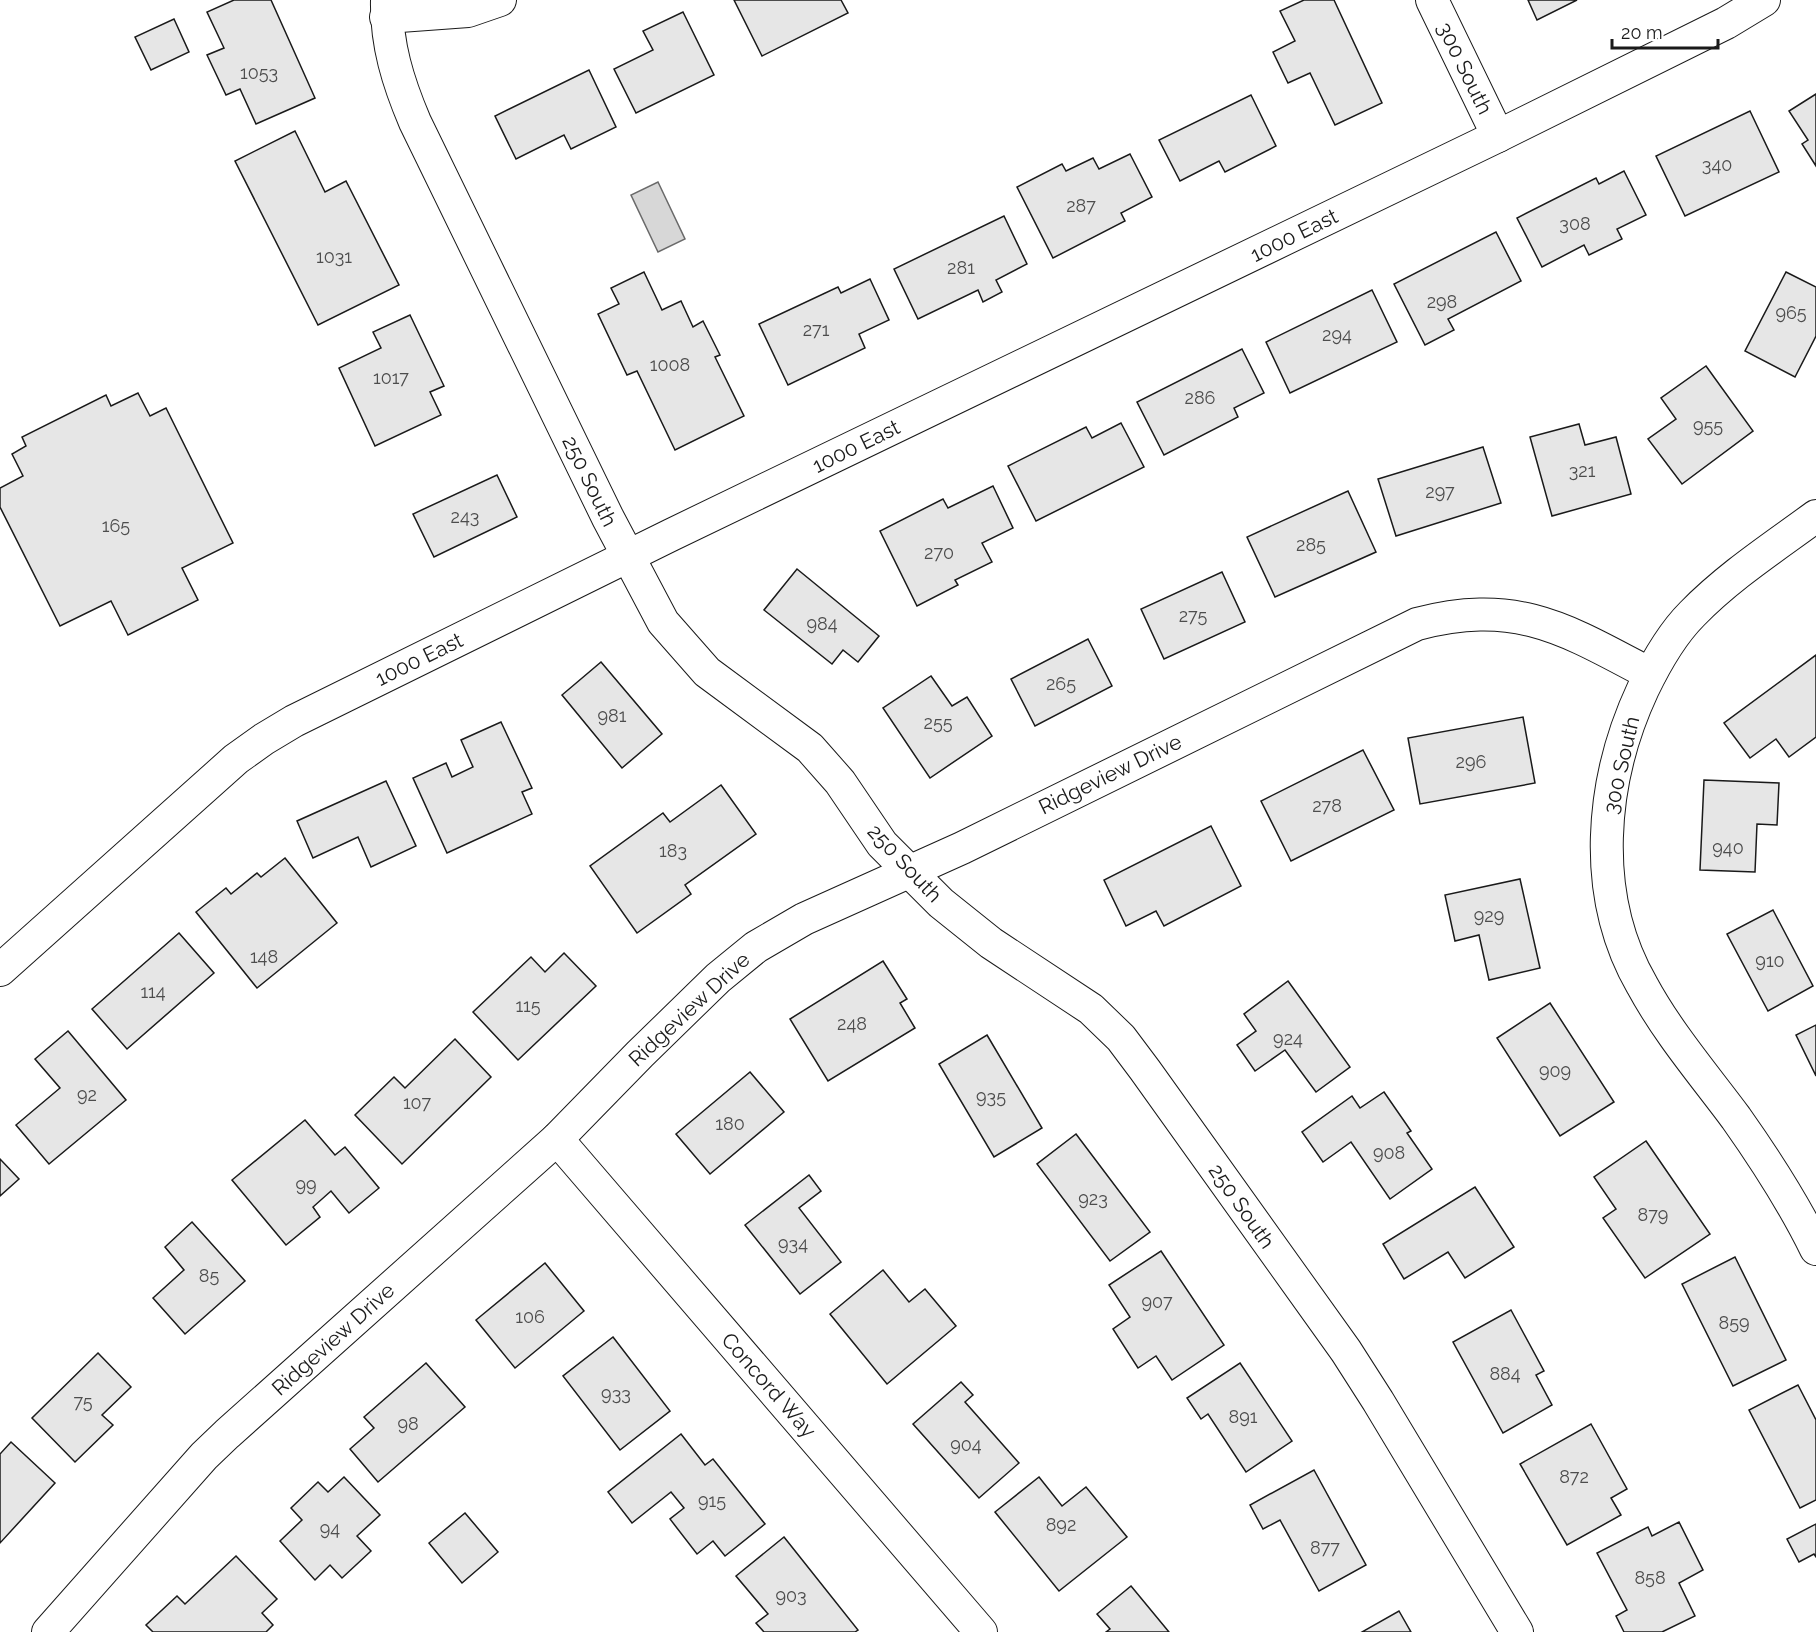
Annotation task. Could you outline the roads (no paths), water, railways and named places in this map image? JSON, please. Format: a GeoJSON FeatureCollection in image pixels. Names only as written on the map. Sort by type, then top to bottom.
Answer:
{"type":"FeatureCollection","features":[{"type":"Feature","properties":{"kind":"street"},"geometry":{"type":"LineString","coordinates":[[386,8],[468,11],[500,0]]}},
{"type":"Feature","properties":{"kind":"street","name":"300 South"},"geometry":{"type":"LineString","coordinates":[[1432,0],[1498,136]]}},
{"type":"Feature","properties":{"kind":"street","name":"1000 East"},"geometry":{"type":"LineString","coordinates":[[0,970],[236,759],[294,721],[627,557],[1498,136],[1726,23],[1764,0]]}},
{"type":"Feature","properties":{"kind":"street","name":"250 South"},"geometry":{"type":"LineString","coordinates":[[386,8],[389,45],[415,122],[627,557],[663,622],[684,648],[723,686],[810,748],[840,782],[882,844],[966,925],[1091,1009],[1120,1038],[1346,1351],[1517,1632]]}},
{"type":"Feature","properties":{"kind":"street","name":"300 South"},"geometry":{"type":"LineString","coordinates":[[1816,516],[1744,568],[1691,615],[1667,644],[1634,708],[1622,742],[1607,814],[1607,861],[1615,920],[1640,983],[1658,1012],[1738,1121],[1816,1249]]}},
{"type":"Feature","properties":{"kind":"street","name":"Ridgeview Drive"},"geometry":{"type":"LineString","coordinates":[[48,1632],[204,1456],[557,1139],[640,1054],[736,962],[756,947],[804,919],[909,872],[1417,624],[1467,614],[1494,614],[1523,618],[1581,638],[1650,674]]}},
{"type":"Feature","properties":{"kind":"street","name":"Concord Way"},"geometry":{"type":"LineString","coordinates":[[557,1139],[981,1632]]}}]}
